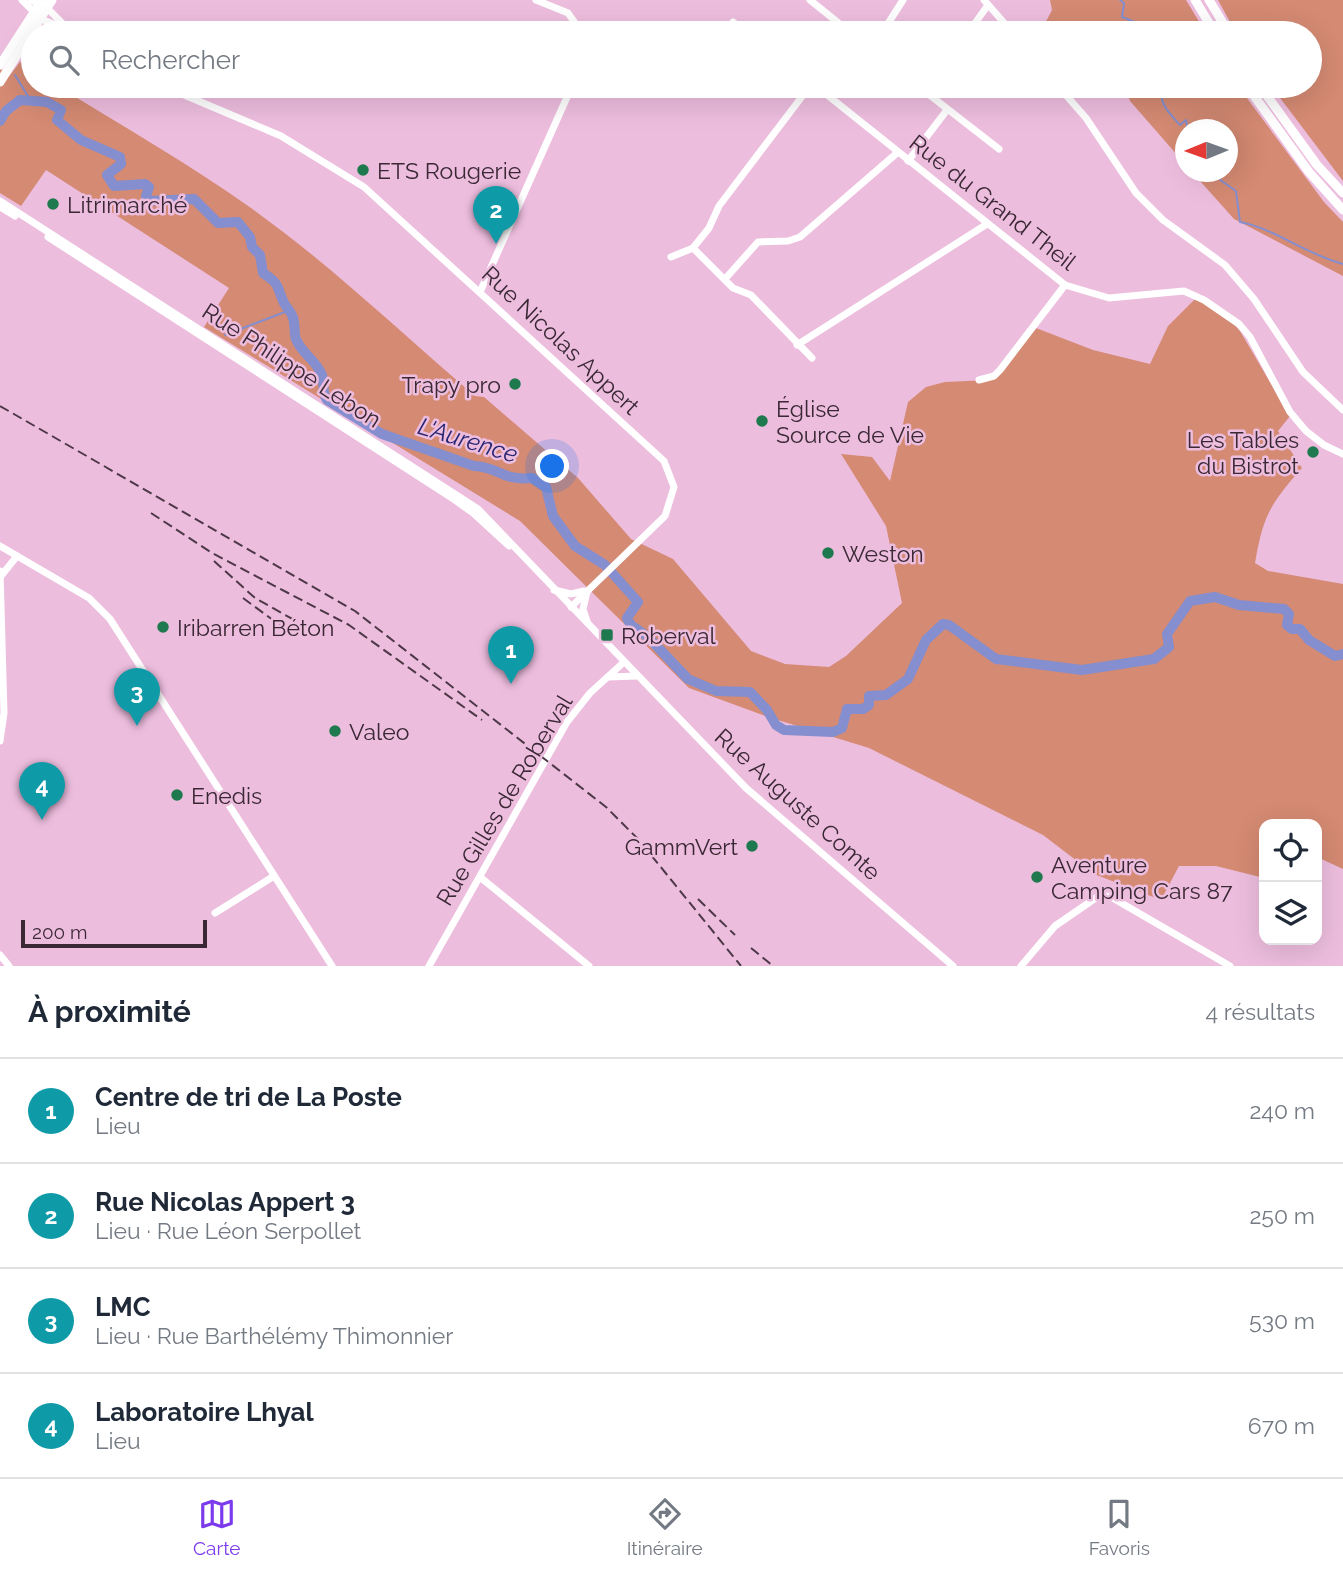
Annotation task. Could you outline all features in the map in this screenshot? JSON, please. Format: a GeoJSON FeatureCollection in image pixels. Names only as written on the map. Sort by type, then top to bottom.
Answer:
{"type":"FeatureCollection","features":[{"type":"Feature","properties":{"kind":"main road"},"geometry":{"type":"LineString","coordinates":[[1195,0],[1208,21]]}},
{"type":"Feature","properties":{"kind":"main road"},"geometry":{"type":"LineString","coordinates":[[1209,0],[1222,21]]}},
{"type":"Feature","properties":{"kind":"main road"},"geometry":{"type":"LineString","coordinates":[[34,21],[42,2]]}},
{"type":"Feature","properties":{"kind":"main road"},"geometry":{"type":"LineString","coordinates":[[33,21],[37,16]]}},
{"type":"Feature","properties":{"kind":"main road"},"geometry":{"type":"LineString","coordinates":[[0,65],[21,37]]}},
{"type":"Feature","properties":{"kind":"main road"},"geometry":{"type":"LineString","coordinates":[[0,82],[21,45]]}},
{"type":"Feature","properties":{"kind":"main road"},"geometry":{"type":"LineString","coordinates":[[1256,98],[1309,172],[1343,210]]}},
{"type":"Feature","properties":{"kind":"main road"},"geometry":{"type":"LineString","coordinates":[[1270,98],[1317,165],[1343,193]]}},
{"type":"Feature","properties":{"kind":"street"},"geometry":{"type":"LineString","coordinates":[[22,0],[37,16],[51,21]]}},
{"type":"Feature","properties":{"kind":"street"},"geometry":{"type":"LineString","coordinates":[[536,0],[568,13],[574,21]]}},
{"type":"Feature","properties":{"kind":"street"},"geometry":{"type":"LineString","coordinates":[[810,0],[836,21]]}},
{"type":"Feature","properties":{"kind":"street"},"geometry":{"type":"LineString","coordinates":[[890,21],[903,0]]}},
{"type":"Feature","properties":{"kind":"street"},"geometry":{"type":"LineString","coordinates":[[42,2],[60,21]]}},
{"type":"Feature","properties":{"kind":"street"},"geometry":{"type":"LineString","coordinates":[[975,21],[986,3],[1002,21]]}},
{"type":"Feature","properties":{"kind":"street","name":"Rue Nicolas Appert"},"geometry":{"type":"LineString","coordinates":[[191,98],[281,136],[364,187],[664,461],[674,490],[665,516],[571,607]]}},
{"type":"Feature","properties":{"kind":"street"},"geometry":{"type":"LineString","coordinates":[[480,292],[567,98]]}},
{"type":"Feature","properties":{"kind":"street"},"geometry":{"type":"LineString","coordinates":[[671,257],[694,248],[709,228],[719,206],[801,98]]}},
{"type":"Feature","properties":{"kind":"street","name":"Rue du Grand Theil"},"geometry":{"type":"LineString","coordinates":[[831,98],[1065,285],[1109,298],[1184,291],[1204,300],[1239,324],[1250,337],[1290,412],[1306,431],[1324,445],[1343,454]]}},
{"type":"Feature","properties":{"kind":"street"},"geometry":{"type":"LineString","coordinates":[[933,98],[999,149]]}},
{"type":"Feature","properties":{"kind":"street"},"geometry":{"type":"LineString","coordinates":[[1068,98],[1086,118],[1136,193],[1163,220],[1225,265],[1254,299],[1303,372],[1343,410]]}},
{"type":"Feature","properties":{"kind":"street"},"geometry":{"type":"LineString","coordinates":[[908,161],[947,110]]}},
{"type":"Feature","properties":{"kind":"street"},"geometry":{"type":"LineString","coordinates":[[724,279],[758,242],[788,241],[800,237],[897,152]]}},
{"type":"Feature","properties":{"kind":"street","name":"Rue Philippe Lebon"},"geometry":{"type":"LineString","coordinates":[[0,201],[478,509],[624,662]]}},
{"type":"Feature","properties":{"kind":"street","name":"Rue Philippe Lebon"},"geometry":{"type":"LineString","coordinates":[[0,207],[473,513],[547,582]]}},
{"type":"Feature","properties":{"kind":"street"},"geometry":{"type":"LineString","coordinates":[[797,345],[987,224]]}},
{"type":"Feature","properties":{"kind":"street"},"geometry":{"type":"LineString","coordinates":[[694,248],[733,288],[751,295],[812,358]]}},
{"type":"Feature","properties":{"kind":"street"},"geometry":{"type":"LineString","coordinates":[[979,380],[994,376],[1000,370],[1065,285]]}},
{"type":"Feature","properties":{"kind":"street"},"geometry":{"type":"LineString","coordinates":[[0,552],[0,546],[18,555],[100,607],[332,966]]}},
{"type":"Feature","properties":{"kind":"street"},"geometry":{"type":"LineString","coordinates":[[0,741],[4,713],[0,574],[18,555]]}},
{"type":"Feature","properties":{"kind":"street"},"geometry":{"type":"LineString","coordinates":[[554,590],[570,594],[587,590],[583,609],[589,625]]}},
{"type":"Feature","properties":{"kind":"street"},"geometry":{"type":"LineString","coordinates":[[608,647],[612,662],[608,677]]}},
{"type":"Feature","properties":{"kind":"street","name":"Rue Auguste Comte"},"geometry":{"type":"LineString","coordinates":[[624,662],[746,788],[953,966]]}},
{"type":"Feature","properties":{"kind":"street","name":"Rue Gilles de Roberval"},"geometry":{"type":"LineString","coordinates":[[429,966],[567,722],[624,662]]}},
{"type":"Feature","properties":{"kind":"street"},"geometry":{"type":"LineString","coordinates":[[608,677],[617,674],[637,676]]}},
{"type":"Feature","properties":{"kind":"street"},"geometry":{"type":"LineString","coordinates":[[215,913],[274,876]]}},
{"type":"Feature","properties":{"kind":"street"},"geometry":{"type":"LineString","coordinates":[[480,877],[589,966]]}},
{"type":"Feature","properties":{"kind":"street"},"geometry":{"type":"LineString","coordinates":[[1021,966],[1055,926],[1100,895],[1111,897],[1230,966]]}},
{"type":"Feature","properties":{"kind":"street"},"geometry":{"type":"LineString","coordinates":[[0,955],[9,966]]}},
{"type":"Feature","properties":{"kind":"shaded area"},"geometry":{"type":"Polygon","coordinates":[[[1050,0],[1186,0],[1199,21],[1046,21],[1052,10],[1050,0]]]}},
{"type":"Feature","properties":{"kind":"shaded area"},"geometry":{"type":"Polygon","coordinates":[[[1218,0],[1343,0],[1343,181],[1280,98],[1322,98],[1322,21],[1229,21],[1218,0]]]}},
{"type":"Feature","properties":{"kind":"shaded area"},"geometry":{"type":"Polygon","coordinates":[[[20,62],[21,98],[77,98],[204,176],[281,230],[338,276],[475,396],[484,397],[578,478],[631,539],[673,559],[751,651],[785,664],[829,667],[846,656],[902,603],[886,526],[841,454],[872,457],[890,481],[908,402],[926,387],[945,382],[990,380],[1036,328],[1093,350],[1150,364],[1168,326],[1196,298],[1228,318],[1240,331],[1290,416],[1278,431],[1302,468],[1269,511],[1255,563],[1268,571],[1343,584],[1343,869],[1322,859],[1322,819],[1259,819],[1259,877],[1216,866],[1179,866],[1161,900],[1094,874],[1043,835],[869,748],[768,717],[689,688],[520,521],[204,327],[229,288],[46,170],[21,206],[0,193],[0,69],[10,75],[20,62]]]}},
{"type":"Feature","properties":{"kind":"shaded area"},"geometry":{"type":"Polygon","coordinates":[[[1129,98],[1247,98],[1324,202],[1343,222],[1343,276],[1234,219],[1201,182],[1238,182],[1238,119],[1175,119],[1175,153],[1129,98]]]}},
{"type":"Feature","properties":{"kind":"waterway"},"geometry":{"type":"LineString","coordinates":[[1120,0],[1124,3],[1122,17],[1132,21]]}},
{"type":"Feature","properties":{"kind":"waterway"},"geometry":{"type":"LineString","coordinates":[[15,75],[21,85]]}},
{"type":"Feature","properties":{"kind":"waterway"},"geometry":{"type":"LineString","coordinates":[[1162,98],[1165,107],[1175,119]]}},
{"type":"Feature","properties":{"kind":"waterway","name":"L'Aurence"},"geometry":{"type":"LineString","coordinates":[[0,121],[6,111],[20,100],[47,102],[61,110],[57,120],[81,140],[120,157],[121,164],[107,175],[114,186],[145,184],[149,187],[146,196],[149,201],[194,199],[218,223],[238,222],[250,237],[252,247],[260,255],[263,273],[279,289],[293,319],[296,339],[323,378],[327,400],[382,434],[507,476],[532,478],[546,487],[553,516],[575,546],[605,565],[638,602],[627,618],[631,625],[648,637],[688,679],[716,691],[750,692],[767,710],[776,725],[784,730],[833,732],[842,728],[847,709],[863,709],[869,705],[869,696],[886,695],[908,679],[926,640],[943,624],[949,625],[996,659],[1082,670],[1154,659],[1169,647],[1167,634],[1190,601],[1215,597],[1239,605],[1284,609],[1289,614],[1287,625],[1292,629],[1300,629],[1309,640],[1335,656],[1343,654]]}},
{"type":"Feature","properties":{"kind":"waterway"},"geometry":{"type":"LineString","coordinates":[[1223,182],[1236,191],[1240,222],[1266,230],[1343,264]]}},
{"type":"Feature","properties":{"kind":"waterway"},"geometry":{"type":"LineString","coordinates":[[225,335],[290,310]]}},
{"type":"Feature","properties":{"kind":"railway"},"geometry":{"type":"LineString","coordinates":[[0,406],[355,611],[606,807],[638,839],[741,966]]}},
{"type":"Feature","properties":{"kind":"railway"},"geometry":{"type":"LineString","coordinates":[[151,513],[212,553],[349,625],[482,720]]}},
{"type":"Feature","properties":{"kind":"railway"},"geometry":{"type":"LineString","coordinates":[[214,561],[255,598],[296,621]]}},
{"type":"Feature","properties":{"kind":"railway"},"geometry":{"type":"LineString","coordinates":[[243,598],[285,629]]}},
{"type":"Feature","properties":{"kind":"railway"},"geometry":{"type":"LineString","coordinates":[[698,899],[735,935]]}},
{"type":"Feature","properties":{"kind":"railway"},"geometry":{"type":"LineString","coordinates":[[751,948],[773,966]]}},
{"type":"Feature","properties":{"kind":"place","name":"ETS Rougerie"},"geometry":{"type":"Point","coordinates":[363,170]}},
{"type":"Feature","properties":{"kind":"place","name":"Litrimarché"},"geometry":{"type":"Point","coordinates":[53,204]}},
{"type":"Feature","properties":{"kind":"place","name":"Rue Nicolas Appert 3"},"geometry":{"type":"Point","coordinates":[496,244]}},
{"type":"Feature","properties":{"kind":"place","name":"Trapy pro"},"geometry":{"type":"Point","coordinates":[515,384]}},
{"type":"Feature","properties":{"kind":"place","name":"Église Source de Vie"},"geometry":{"type":"Point","coordinates":[762,421]}},
{"type":"Feature","properties":{"kind":"place","name":"Les Tables du Bistrot"},"geometry":{"type":"Point","coordinates":[1313,452]}},
{"type":"Feature","properties":{"kind":"place","name":"Weston"},"geometry":{"type":"Point","coordinates":[828,553]}},
{"type":"Feature","properties":{"kind":"place","name":"Iribarren Béton"},"geometry":{"type":"Point","coordinates":[163,627]}},
{"type":"Feature","properties":{"kind":"place","name":"Roberval"},"geometry":{"type":"Point","coordinates":[607,635]}},
{"type":"Feature","properties":{"kind":"place","name":"Centre de tri de La Poste"},"geometry":{"type":"Point","coordinates":[511,684]}},
{"type":"Feature","properties":{"kind":"place","name":"LMC"},"geometry":{"type":"Point","coordinates":[137,726]}},
{"type":"Feature","properties":{"kind":"place","name":"Valeo"},"geometry":{"type":"Point","coordinates":[335,731]}},
{"type":"Feature","properties":{"kind":"place","name":"Enedis"},"geometry":{"type":"Point","coordinates":[177,795]}},
{"type":"Feature","properties":{"kind":"place","name":"Laboratoire Lhyal"},"geometry":{"type":"Point","coordinates":[42,820]}},
{"type":"Feature","properties":{"kind":"place","name":"GammVert"},"geometry":{"type":"Point","coordinates":[752,846]}},
{"type":"Feature","properties":{"kind":"place","name":"Aventure Camping Cars 87"},"geometry":{"type":"Point","coordinates":[1037,877]}}]}
